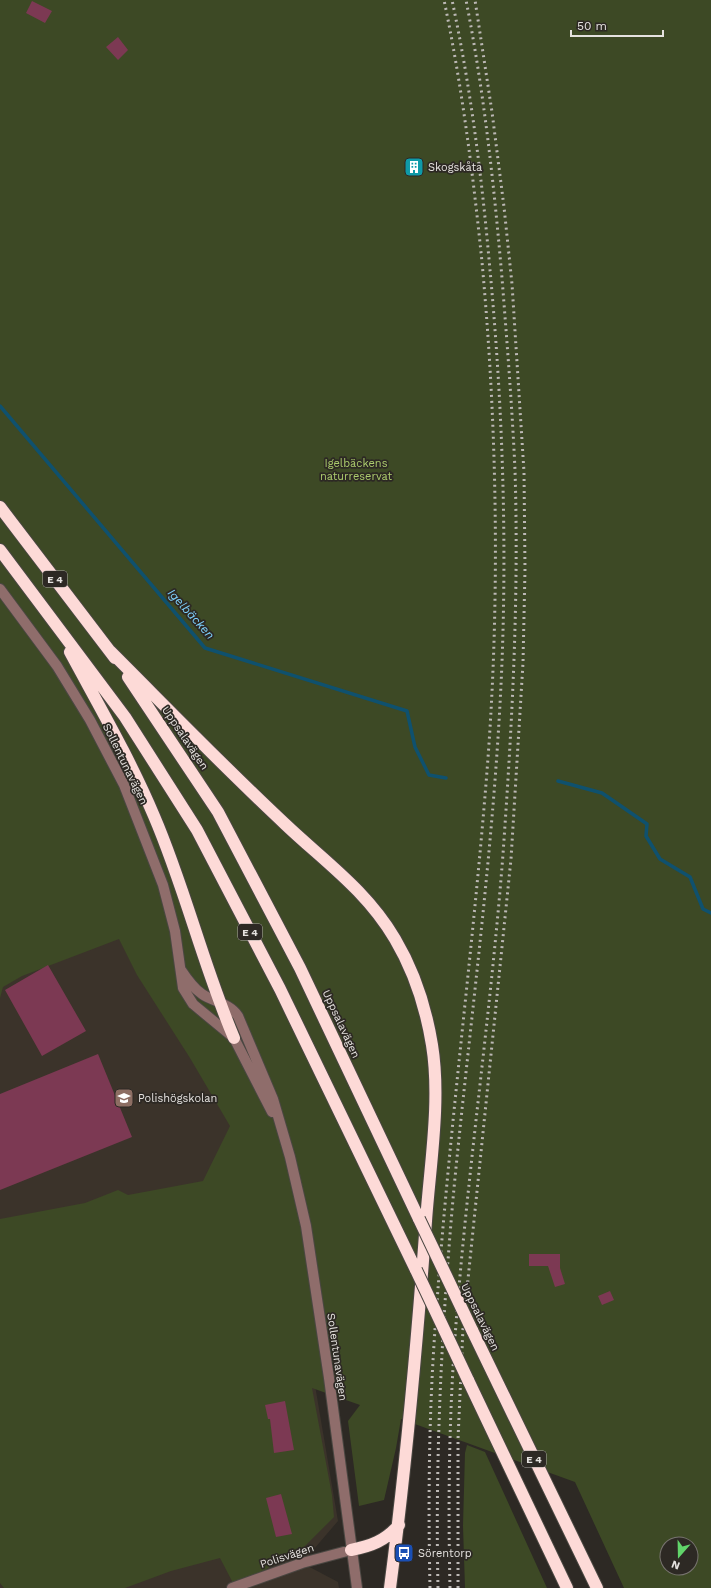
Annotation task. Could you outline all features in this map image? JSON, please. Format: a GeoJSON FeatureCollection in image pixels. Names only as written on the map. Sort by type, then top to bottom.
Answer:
{"type":"FeatureCollection","features":[{"type":"Feature","properties":{"kind":"highway","name":"Uppsalavägen"},"geometry":{"type":"LineString","coordinates":[[0,507],[110,651],[218,812],[300,968],[472,1330],[597,1588]]}},
{"type":"Feature","properties":{"kind":"highway","name":"E 4"},"geometry":{"type":"LineString","coordinates":[[0,550],[125,717],[197,830],[280,989],[416,1270],[567,1588]]}},
{"type":"Feature","properties":{"kind":"highway"},"geometry":{"type":"LineString","coordinates":[[49,614],[129,760],[154,815],[182,890],[218,1001],[234,1038]]}},
{"type":"Feature","properties":{"kind":"highway"},"geometry":{"type":"LineString","coordinates":[[110,651],[287,827],[345,876],[361,893],[394,938],[408,962],[418,989],[426,1016],[432,1047],[435,1102],[415,1371],[399,1525],[390,1588]]}},
{"type":"Feature","properties":{"kind":"highway"},"geometry":{"type":"LineString","coordinates":[[351,1550],[373,1545],[382,1541],[399,1525]]}},
{"type":"Feature","properties":{"kind":"street","name":"Sollentunavägen"},"geometry":{"type":"LineString","coordinates":[[0,589],[57,666],[90,720],[124,785],[163,885],[175,931],[183,988],[193,1004],[234,1038],[282,1132]]}},
{"type":"Feature","properties":{"kind":"street","name":"Sollentunavägen"},"geometry":{"type":"LineString","coordinates":[[181,970],[195,989],[209,998],[234,1010],[238,1016],[273,1099],[290,1158],[306,1226],[329,1378],[357,1588]]}},
{"type":"Feature","properties":{"kind":"street","name":"Polisvägen"},"geometry":{"type":"LineString","coordinates":[[232,1588],[302,1563],[351,1550]]}},
{"type":"Feature","properties":{"kind":"shaded area","name":"Polishögskolan"},"geometry":{"type":"Polygon","coordinates":[[[0,619],[275,1149],[338,1521],[302,1563],[338,1582],[339,1588],[0,1588],[0,619]]]}},
{"type":"Feature","properties":{"kind":"green space","name":"Igelbäckens naturreservat"},"geometry":{"type":"Polygon","coordinates":[[[0,0],[711,0],[711,1588],[624,1588],[575,1482],[401,1419],[384,1500],[359,1506],[348,1421],[360,1405],[312,1388],[332,1495],[334,1517],[301,1550],[261,1572],[233,1583],[220,1558],[171,1571],[125,1588],[4,1588],[0,1583],[0,1219],[85,1203],[118,1190],[128,1195],[203,1181],[230,1126],[190,1058],[137,975],[119,939],[22,976],[3,987],[0,998],[0,0]]]}},
{"type":"Feature","properties":{"kind":"green space"},"geometry":{"type":"Polygon","coordinates":[[[467,1445],[485,1452],[547,1588],[465,1588],[463,1526],[465,1453],[467,1445]]]}},
{"type":"Feature","properties":{"kind":"building"},"geometry":{"type":"Polygon","coordinates":[[[32,1],[52,11],[45,23],[26,13],[32,1]]]}},
{"type":"Feature","properties":{"kind":"building"},"geometry":{"type":"Polygon","coordinates":[[[118,37],[128,50],[118,60],[106,47],[118,37]]]}},
{"type":"Feature","properties":{"kind":"building"},"geometry":{"type":"Polygon","coordinates":[[[48,965],[86,1031],[42,1056],[5,990],[48,965]]]}},
{"type":"Feature","properties":{"kind":"building"},"geometry":{"type":"Polygon","coordinates":[[[98,1054],[132,1137],[0,1190],[0,1094],[98,1054]]]}},
{"type":"Feature","properties":{"kind":"building"},"geometry":{"type":"Polygon","coordinates":[[[529,1254],[560,1254],[560,1268],[565,1284],[555,1287],[548,1266],[529,1266],[529,1254]]]}},
{"type":"Feature","properties":{"kind":"building"},"geometry":{"type":"Polygon","coordinates":[[[610,1291],[614,1300],[602,1305],[598,1296],[610,1291]]]}},
{"type":"Feature","properties":{"kind":"building"},"geometry":{"type":"Polygon","coordinates":[[[285,1401],[294,1450],[274,1453],[270,1419],[268,1419],[265,1405],[285,1401]]]}},
{"type":"Feature","properties":{"kind":"building"},"geometry":{"type":"Polygon","coordinates":[[[281,1494],[292,1534],[276,1537],[266,1498],[281,1494]]]}},
{"type":"Feature","properties":{"kind":"waterway","name":"Igelbäcken"},"geometry":{"type":"LineString","coordinates":[[0,406],[205,648],[407,711],[415,747],[429,775],[446,778]]}},
{"type":"Feature","properties":{"kind":"waterway","name":"Igelbäcken"},"geometry":{"type":"LineString","coordinates":[[558,781],[602,793],[647,824],[646,836],[660,859],[690,877],[703,909],[711,913]]}},
{"type":"Feature","properties":{"kind":"railway"},"geometry":{"type":"LineString","coordinates":[[430,1588],[430,1452],[434,1350],[441,1246],[476,897],[488,758],[492,696],[495,572],[494,448],[482,262],[466,130],[444,0]]}},
{"type":"Feature","properties":{"kind":"railway"},"geometry":{"type":"LineString","coordinates":[[438,1588],[437,1538],[440,1388],[446,1288],[454,1188],[482,925],[494,794],[502,662],[504,564],[504,515],[498,368],[490,270],[475,134],[465,67],[452,0]]}},
{"type":"Feature","properties":{"kind":"railway"},"geometry":{"type":"LineString","coordinates":[[450,1588],[450,1456],[454,1357],[461,1265],[503,854],[512,710],[516,566],[515,470],[511,398],[496,208],[478,69],[466,0]]}},
{"type":"Feature","properties":{"kind":"railway"},"geometry":{"type":"LineString","coordinates":[[458,1588],[458,1439],[463,1328],[511,859],[523,663],[525,569],[524,472],[512,284],[492,112],[475,0]]}},
{"type":"Feature","properties":{"kind":"place","name":"Skogskåta"},"geometry":{"type":"Point","coordinates":[414,167]}},
{"type":"Feature","properties":{"kind":"place","name":"Polishögskolan"},"geometry":{"type":"Point","coordinates":[124,1098]}},
{"type":"Feature","properties":{"kind":"place","name":"Sörentorp"},"geometry":{"type":"Point","coordinates":[404,1553]}}]}
